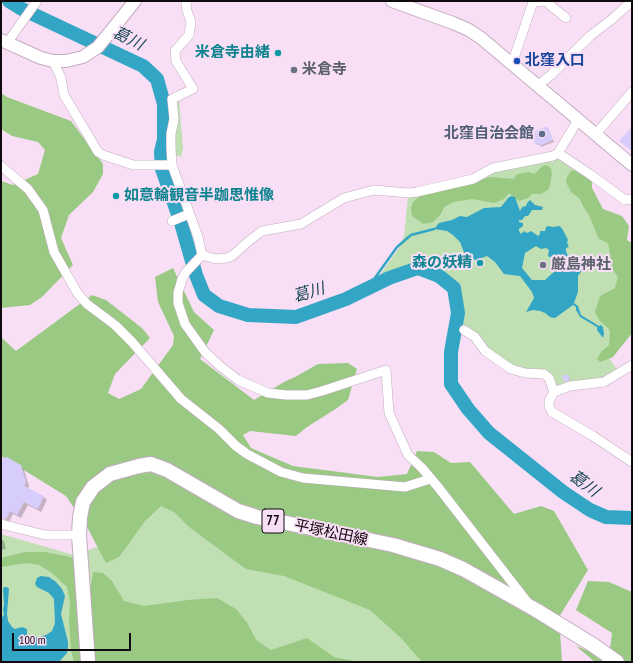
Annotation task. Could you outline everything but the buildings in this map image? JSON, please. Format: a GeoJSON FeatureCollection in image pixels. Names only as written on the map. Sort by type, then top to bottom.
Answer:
{"type":"FeatureCollection","features":[{"type":"Feature","properties":{"kind":"main road","name":"平塚松田線"},"geometry":{"type":"LineString","coordinates":[[88,662],[79,535],[83,502],[93,487],[110,474],[151,464],[167,470],[238,511],[257,517],[393,545],[440,559],[463,569],[531,607],[593,645],[617,662]]}},
{"type":"Feature","properties":{"kind":"street"},"geometry":{"type":"LineString","coordinates":[[35,4],[25,18],[4,41],[41,58],[52,61],[72,60],[83,57],[92,52],[103,41],[135,1]]}},
{"type":"Feature","properties":{"kind":"street"},"geometry":{"type":"LineString","coordinates":[[188,1],[186,4],[191,22],[189,35],[174,51],[176,61],[193,89],[172,99],[174,119],[171,134],[171,166],[198,237],[200,257],[182,279],[178,293],[178,303],[185,324],[205,352],[220,366],[238,380],[268,392],[286,395],[307,395],[340,386],[386,370],[389,413],[408,455],[422,468],[446,497],[531,607]]}},
{"type":"Feature","properties":{"kind":"street"},"geometry":{"type":"LineString","coordinates":[[392,1],[469,30],[481,38],[632,165]]}},
{"type":"Feature","properties":{"kind":"street"},"geometry":{"type":"LineString","coordinates":[[510,62],[514,58],[533,2],[547,1],[566,18]]}},
{"type":"Feature","properties":{"kind":"street"},"geometry":{"type":"LineString","coordinates":[[537,86],[551,75],[590,36],[632,1]]}},
{"type":"Feature","properties":{"kind":"street"},"geometry":{"type":"LineString","coordinates":[[52,61],[61,78],[64,95],[98,152],[133,165],[171,166]]}},
{"type":"Feature","properties":{"kind":"street"},"geometry":{"type":"LineString","coordinates":[[595,135],[632,92]]}},
{"type":"Feature","properties":{"kind":"street"},"geometry":{"type":"LineString","coordinates":[[200,257],[216,259],[232,256],[262,231],[301,224],[344,198],[374,190],[409,194],[473,179],[493,168],[547,157],[558,153],[578,120]]}},
{"type":"Feature","properties":{"kind":"street"},"geometry":{"type":"LineString","coordinates":[[558,153],[625,200],[632,198]]}},
{"type":"Feature","properties":{"kind":"street"},"geometry":{"type":"LineString","coordinates":[[1,166],[28,189],[43,210],[54,252],[78,294],[87,304],[119,329],[181,399],[219,429],[236,446],[247,454],[275,469],[303,478],[404,487],[412,486],[430,479]]}},
{"type":"Feature","properties":{"kind":"street"},"geometry":{"type":"LineString","coordinates":[[172,221],[189,214]]}},
{"type":"Feature","properties":{"kind":"street"},"geometry":{"type":"LineString","coordinates":[[464,330],[475,337],[485,351],[511,369],[525,373],[544,374],[549,378],[554,392]]}},
{"type":"Feature","properties":{"kind":"street"},"geometry":{"type":"LineString","coordinates":[[632,365],[604,382],[570,386],[554,392],[549,401],[549,406],[552,412],[593,436],[632,462]]}},
{"type":"Feature","properties":{"kind":"street"},"geometry":{"type":"LineString","coordinates":[[1,524],[45,535],[79,535]]}},
{"type":"Feature","properties":{"kind":"green space"},"geometry":{"type":"Polygon","coordinates":[[[1,93],[7,97],[71,121],[103,164],[103,174],[93,192],[69,215],[61,238],[73,265],[42,297],[30,305],[1,308],[1,181],[13,185],[38,174],[45,150],[38,142],[12,136],[1,129],[1,93]]]}},
{"type":"Feature","properties":{"kind":"green space"},"geometry":{"type":"Polygon","coordinates":[[[179,99],[183,148],[181,157],[175,155],[175,103],[179,99]]]}},
{"type":"Feature","properties":{"kind":"green space"},"geometry":{"type":"Polygon","coordinates":[[[561,158],[585,176],[591,195],[624,243],[609,358],[618,371],[603,381],[556,387],[550,377],[514,368],[487,350],[463,326],[463,305],[461,296],[447,276],[437,269],[415,264],[406,266],[377,279],[399,248],[404,236],[408,196],[487,174],[561,158]]]}},
{"type":"Feature","properties":{"kind":"green space"},"geometry":{"type":"Polygon","coordinates":[[[546,165],[551,168],[552,174],[549,189],[541,194],[532,194],[528,198],[519,201],[509,193],[504,199],[494,203],[472,199],[454,202],[444,207],[441,214],[433,222],[423,224],[412,216],[411,208],[413,202],[422,194],[491,177],[514,179],[517,174],[529,172],[534,174],[541,167],[546,165]]]}},
{"type":"Feature","properties":{"kind":"green space"},"geometry":{"type":"Polygon","coordinates":[[[582,170],[592,182],[592,188],[603,209],[622,216],[629,226],[627,240],[632,243],[632,333],[613,357],[600,362],[597,359],[601,352],[609,345],[610,333],[609,329],[600,321],[595,312],[600,296],[615,288],[618,277],[613,270],[608,243],[599,239],[589,215],[580,199],[571,192],[566,182],[571,171],[582,170]]]}},
{"type":"Feature","properties":{"kind":"green space"},"geometry":{"type":"Polygon","coordinates":[[[173,268],[194,312],[214,330],[200,359],[254,400],[318,364],[348,363],[357,369],[348,400],[296,436],[250,431],[243,435],[251,448],[293,466],[378,477],[407,474],[417,451],[434,452],[451,463],[470,462],[514,514],[541,506],[554,511],[588,570],[559,617],[562,662],[422,662],[401,638],[370,610],[284,576],[246,569],[189,527],[174,512],[161,506],[145,521],[119,557],[106,563],[87,527],[66,496],[1,456],[1,337],[16,351],[92,295],[106,300],[142,328],[150,338],[115,374],[108,393],[119,399],[141,389],[173,345],[174,336],[158,302],[155,277],[173,268]]]}},
{"type":"Feature","properties":{"kind":"green space"},"geometry":{"type":"Polygon","coordinates":[[[124,492],[166,495],[332,570],[446,662],[1,662],[1,534],[74,555],[97,547],[124,492]]]}},
{"type":"Feature","properties":{"kind":"green space"},"geometry":{"type":"Polygon","coordinates":[[[25,552],[45,552],[70,557],[80,563],[85,662],[74,662],[71,650],[69,621],[70,602],[67,587],[52,573],[39,565],[27,563],[1,567],[1,558],[25,552]]]}},
{"type":"Feature","properties":{"kind":"green space"},"geometry":{"type":"Polygon","coordinates":[[[93,572],[103,573],[112,581],[124,601],[144,606],[217,598],[236,609],[248,624],[256,640],[271,650],[307,638],[334,657],[359,662],[93,662],[90,593],[93,572]]]}},
{"type":"Feature","properties":{"kind":"green space"},"geometry":{"type":"Polygon","coordinates":[[[588,581],[609,582],[632,592],[632,662],[595,662],[576,646],[594,653],[610,649],[612,633],[576,610],[588,581]]]}},
{"type":"Feature","properties":{"kind":"water"},"geometry":{"type":"Polygon","coordinates":[[[511,196],[515,197],[520,211],[522,207],[526,206],[530,200],[535,205],[543,207],[542,210],[532,210],[528,216],[525,216],[522,220],[519,220],[519,222],[523,223],[523,226],[519,229],[521,234],[524,231],[527,233],[531,231],[538,236],[540,231],[545,231],[546,227],[548,226],[560,226],[563,230],[568,240],[567,243],[569,247],[566,248],[567,254],[573,260],[580,263],[582,270],[578,276],[578,292],[574,303],[578,306],[581,315],[603,327],[603,338],[597,330],[597,327],[580,317],[576,307],[573,305],[555,318],[550,317],[540,311],[533,310],[526,312],[534,298],[532,292],[520,276],[504,274],[495,262],[487,256],[476,260],[467,258],[460,242],[453,235],[447,231],[434,229],[439,223],[452,220],[460,216],[467,217],[484,208],[501,207],[511,196]],[[536,246],[525,253],[522,268],[532,280],[545,280],[557,269],[558,262],[548,256],[549,250],[546,248],[541,249],[536,246]]]}},
{"type":"Feature","properties":{"kind":"water"},"geometry":{"type":"Polygon","coordinates":[[[41,576],[49,577],[56,582],[62,589],[65,596],[61,614],[68,642],[67,653],[59,662],[1,662],[1,618],[4,615],[4,587],[9,589],[7,614],[8,621],[12,627],[15,629],[22,627],[27,629],[27,634],[31,637],[46,635],[52,631],[55,623],[54,599],[49,593],[37,587],[35,584],[37,578],[41,576]]]}},
{"type":"Feature","properties":{"kind":"waterway","name":"葛川"},"geometry":{"type":"LineString","coordinates":[[9,1],[22,9],[143,66],[157,79],[164,104],[164,139],[161,152],[162,169],[181,223],[196,275],[204,295],[219,306],[248,315],[296,317],[346,299],[389,278],[418,268],[439,276],[454,288],[458,313],[451,352],[451,384],[468,409],[489,433],[563,492],[590,510],[606,517],[632,518]]}},
{"type":"Feature","properties":{"kind":"waterway"},"geometry":{"type":"LineString","coordinates":[[367,289],[397,247],[411,235],[434,229]]}},
{"type":"Feature","properties":{"kind":"place","name":"米倉寺由緒"},"geometry":{"type":"Point","coordinates":[278,53]}},
{"type":"Feature","properties":{"kind":"place","name":"北窪入口"},"geometry":{"type":"Point","coordinates":[517,61]}},
{"type":"Feature","properties":{"kind":"place","name":"米倉寺"},"geometry":{"type":"Point","coordinates":[294,70]}},
{"type":"Feature","properties":{"kind":"place","name":"北窪自治会館"},"geometry":{"type":"Point","coordinates":[542,134]}},
{"type":"Feature","properties":{"kind":"place","name":"如意輪観音半跏思惟像"},"geometry":{"type":"Point","coordinates":[116,196]}},
{"type":"Feature","properties":{"kind":"place","name":"森の妖精"},"geometry":{"type":"Point","coordinates":[480,263]}},
{"type":"Feature","properties":{"kind":"place","name":"厳島神社"},"geometry":{"type":"Point","coordinates":[543,265]}}]}
